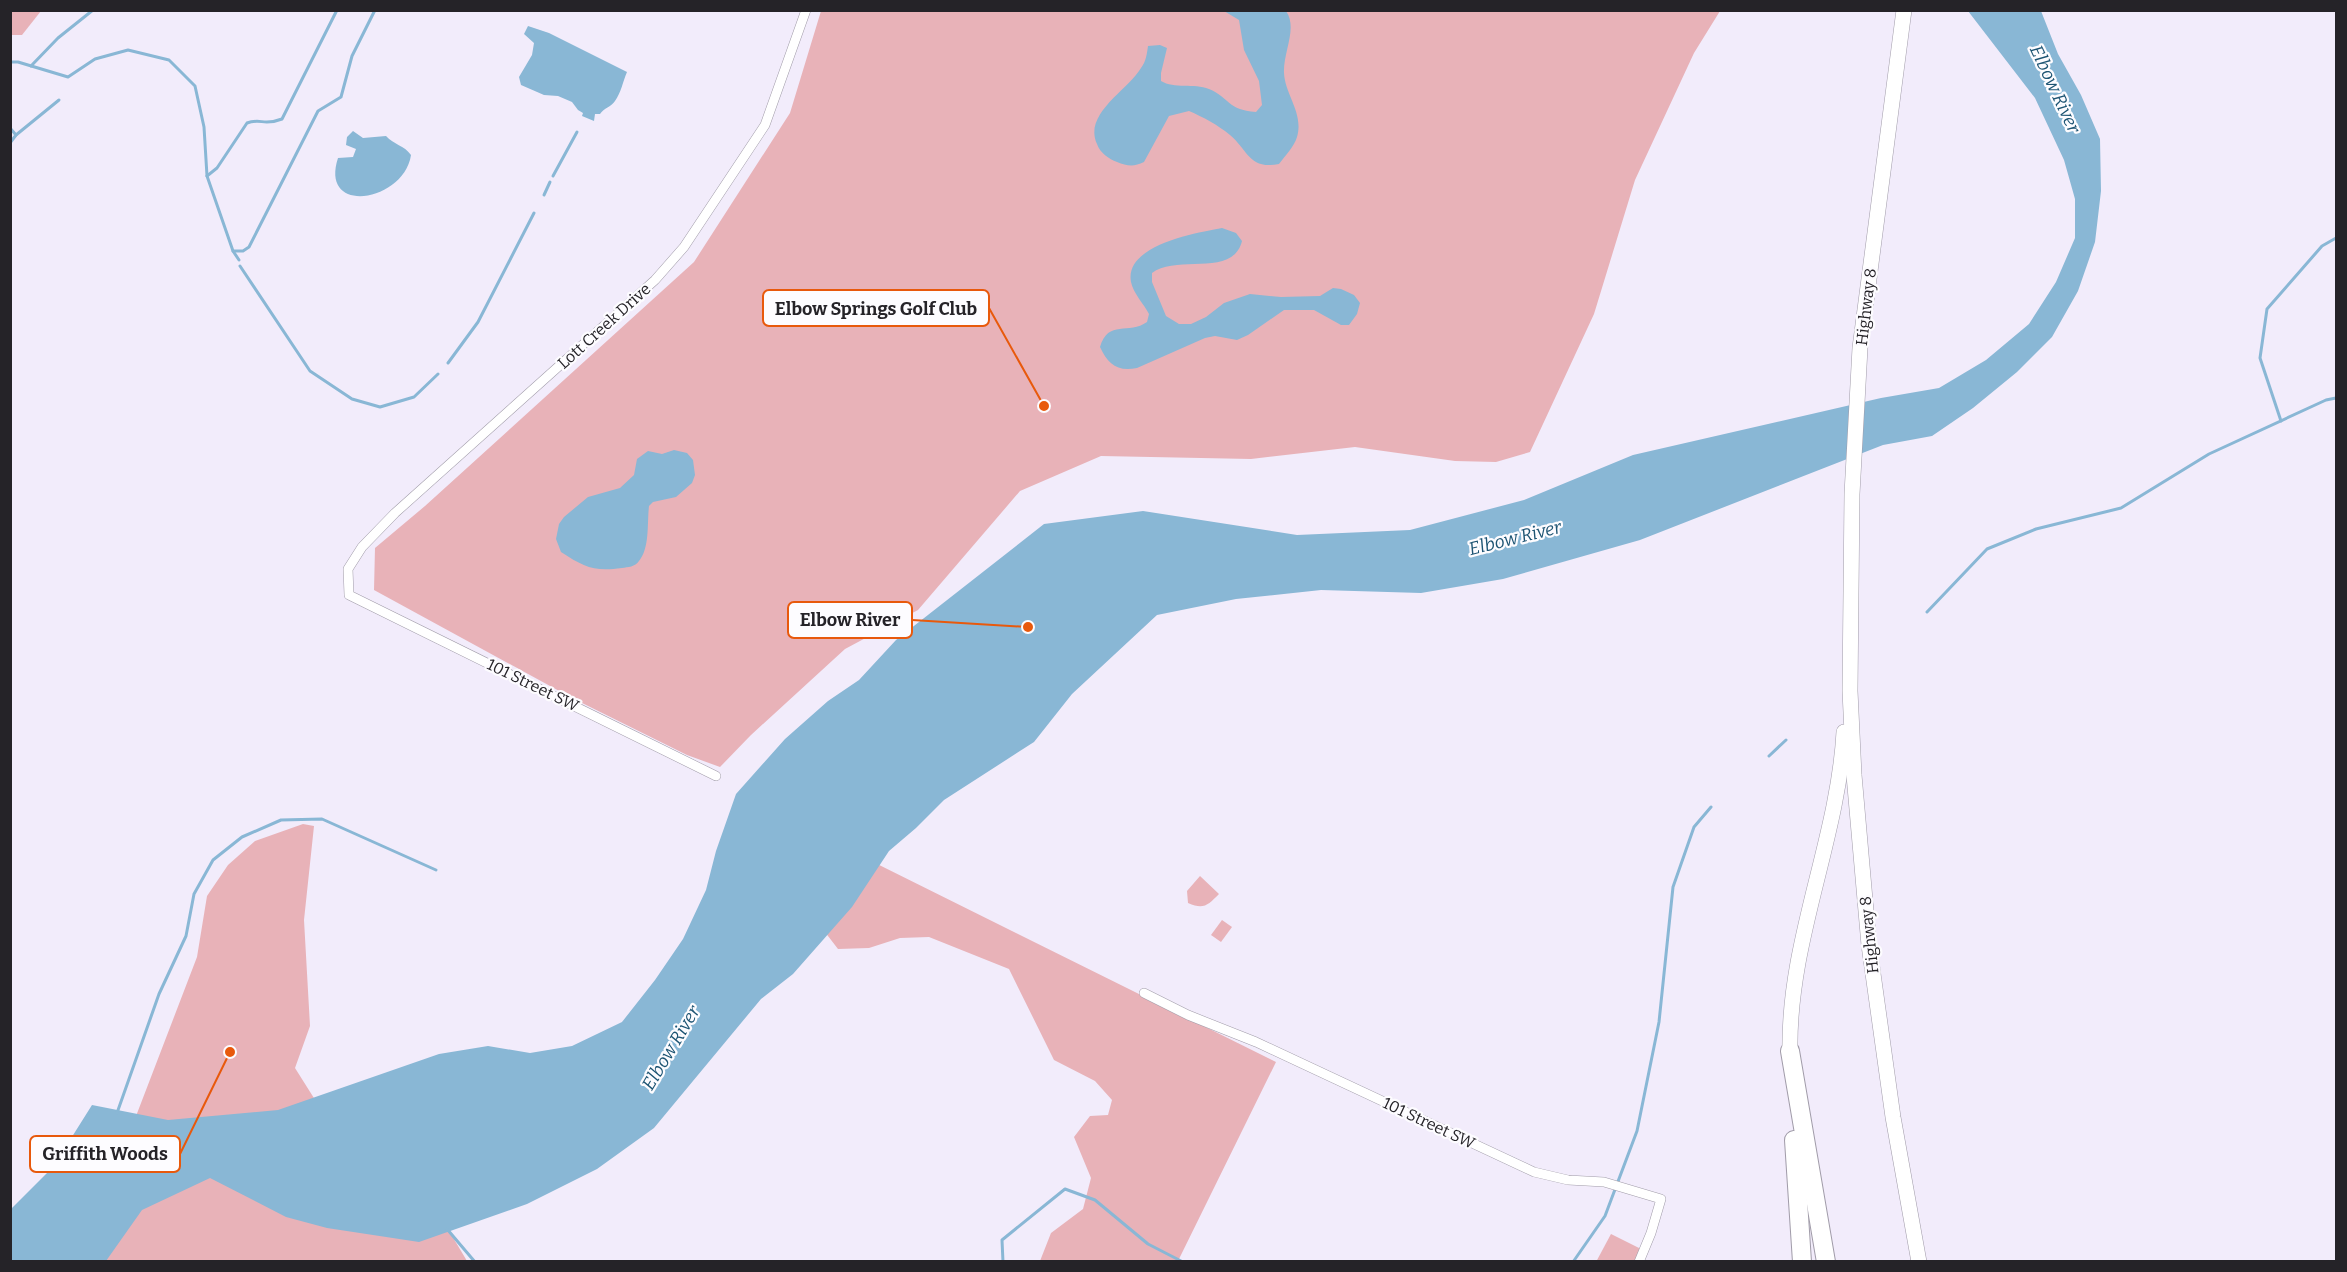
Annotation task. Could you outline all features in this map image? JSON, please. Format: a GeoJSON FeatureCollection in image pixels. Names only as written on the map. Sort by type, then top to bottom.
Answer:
{"type":"FeatureCollection","features":[{"type":"Feature","properties":{"kind":"highway"},"geometry":{"type":"LineString","coordinates":[[1790,1051],[1796,1192],[1802,1262]]}},
{"type":"Feature","properties":{"kind":"highway"},"geometry":{"type":"LineString","coordinates":[[1790,1051],[1826,1262]]}},
{"type":"Feature","properties":{"kind":"main road","name":"Highway 8"},"geometry":{"type":"LineString","coordinates":[[1904,10],[1860,348],[1852,494],[1850,606],[1852,733],[1869,945],[1893,1117],[1919,1262]]}},
{"type":"Feature","properties":{"kind":"main road","name":"Highway 8"},"geometry":{"type":"LineString","coordinates":[[1790,1051],[1789,1021],[1796,968],[1832,812],[1842,755],[1850,606]]}},
{"type":"Feature","properties":{"kind":"street","name":"Lott Creek Drive"},"geometry":{"type":"LineString","coordinates":[[349,595],[348,569],[362,547],[395,513],[655,280],[684,247],[765,124],[806,10]]}},
{"type":"Feature","properties":{"kind":"street","name":"101 Street SW"},"geometry":{"type":"LineString","coordinates":[[349,595],[716,776]]}},
{"type":"Feature","properties":{"kind":"street","name":"101 Street SW"},"geometry":{"type":"LineString","coordinates":[[1144,993],[1188,1015],[1256,1042],[1534,1172],[1568,1180],[1610,1183],[1661,1199],[1640,1262]]}},
{"type":"Feature","properties":{"kind":"shaded area"},"geometry":{"type":"Polygon","coordinates":[[[10,11],[41,11],[22,35],[11,35],[10,11]]]}},
{"type":"Feature","properties":{"kind":"shaded area"},"geometry":{"type":"Polygon","coordinates":[[[821,11],[1720,11],[1694,53],[1635,180],[1594,314],[1530,452],[1496,462],[1455,461],[1355,447],[1251,459],[1101,456],[1020,491],[918,610],[845,649],[751,735],[720,767],[687,755],[572,698],[374,590],[375,548],[425,506],[694,262],[790,113],[821,11]]]}},
{"type":"Feature","properties":{"kind":"shaded area"},"geometry":{"type":"Polygon","coordinates":[[[303,824],[314,826],[304,920],[310,1026],[295,1068],[324,1114],[418,1179],[467,1261],[85,1262],[128,1137],[197,957],[207,896],[228,865],[255,841],[303,824]]]}},
{"type":"Feature","properties":{"kind":"shaded area"},"geometry":{"type":"Polygon","coordinates":[[[845,848],[1276,1062],[1178,1261],[1040,1261],[1051,1233],[1083,1209],[1091,1178],[1074,1137],[1090,1116],[1108,1115],[1112,1100],[1095,1081],[1054,1060],[1009,969],[929,937],[900,938],[869,948],[838,949],[818,923],[845,848]]]}},
{"type":"Feature","properties":{"kind":"shaded area"},"geometry":{"type":"Polygon","coordinates":[[[1200,876],[1219,894],[1209,904],[1202,906],[1188,903],[1187,891],[1200,876]]]}},
{"type":"Feature","properties":{"kind":"shaded area"},"geometry":{"type":"Polygon","coordinates":[[[1222,920],[1232,927],[1221,942],[1211,935],[1222,920]]]}},
{"type":"Feature","properties":{"kind":"shaded area"},"geometry":{"type":"Polygon","coordinates":[[[1611,1234],[1641,1249],[1635,1261],[1596,1262],[1611,1234]]]}},
{"type":"Feature","properties":{"kind":"water"},"geometry":{"type":"Polygon","coordinates":[[[1224,11],[1286,11],[1289,18],[1291,25],[1284,73],[1287,89],[1296,112],[1298,128],[1294,144],[1279,164],[1261,164],[1255,161],[1225,131],[1189,111],[1169,116],[1144,162],[1127,165],[1105,155],[1097,144],[1094,133],[1096,123],[1109,103],[1143,66],[1148,46],[1160,45],[1167,48],[1161,81],[1172,85],[1209,89],[1239,109],[1246,111],[1256,112],[1262,105],[1259,81],[1244,50],[1239,20],[1224,11]]]}},
{"type":"Feature","properties":{"kind":"water","name":"Elbow River"},"geometry":{"type":"Polygon","coordinates":[[[1968,11],[2041,11],[2058,54],[2081,95],[2100,139],[2101,191],[2095,242],[2078,291],[2052,337],[2017,372],[1973,408],[1932,436],[1883,445],[1640,540],[1503,579],[1421,593],[1321,590],[1236,599],[1157,615],[1072,694],[1034,742],[944,800],[889,851],[852,907],[793,974],[761,999],[654,1128],[597,1169],[527,1204],[419,1242],[327,1228],[286,1217],[210,1178],[142,1210],[106,1261],[11,1262],[11,1209],[53,1167],[92,1105],[168,1120],[278,1110],[439,1054],[488,1046],[530,1053],[572,1046],[622,1022],[683,939],[706,890],[716,851],[736,794],[785,739],[828,701],[859,680],[896,640],[1044,524],[1143,511],[1297,535],[1410,530],[1524,500],[1633,455],[1881,398],[1939,388],[1986,360],[2029,324],[2056,282],[2075,238],[2075,199],[2064,160],[2035,98],[1968,11]]]}},
{"type":"Feature","properties":{"kind":"water"},"geometry":{"type":"Polygon","coordinates":[[[528,26],[549,33],[627,72],[615,101],[600,114],[595,114],[594,121],[582,116],[583,113],[572,102],[558,96],[544,95],[521,85],[519,77],[532,55],[534,43],[524,34],[528,26]]]}},
{"type":"Feature","properties":{"kind":"water"},"geometry":{"type":"Polygon","coordinates":[[[353,131],[363,138],[386,136],[411,155],[405,171],[394,183],[380,192],[365,196],[351,195],[340,189],[335,176],[338,158],[353,157],[356,149],[346,145],[347,137],[353,131]]]}},
{"type":"Feature","properties":{"kind":"water"},"geometry":{"type":"Polygon","coordinates":[[[1222,228],[1236,233],[1242,241],[1237,252],[1228,259],[1203,264],[1175,265],[1152,273],[1152,282],[1166,316],[1179,324],[1191,324],[1206,317],[1224,303],[1250,294],[1281,297],[1320,296],[1333,288],[1354,295],[1360,303],[1357,314],[1349,325],[1341,325],[1314,310],[1284,310],[1237,340],[1215,336],[1205,338],[1137,368],[1119,368],[1110,362],[1100,347],[1108,333],[1140,326],[1147,322],[1149,314],[1131,282],[1132,269],[1139,259],[1164,243],[1222,228]]]}},
{"type":"Feature","properties":{"kind":"water"},"geometry":{"type":"Polygon","coordinates":[[[674,450],[687,453],[693,460],[695,475],[692,483],[676,497],[653,502],[649,506],[645,549],[637,563],[622,568],[596,569],[583,565],[561,552],[556,539],[559,524],[564,517],[588,497],[620,488],[634,475],[637,459],[648,451],[662,454],[674,450]]]}},
{"type":"Feature","properties":{"kind":"waterway"},"geometry":{"type":"LineString","coordinates":[[31,66],[58,38],[93,10]]}},
{"type":"Feature","properties":{"kind":"waterway"},"geometry":{"type":"LineString","coordinates":[[207,176],[217,168],[247,123],[282,119],[337,10]]}},
{"type":"Feature","properties":{"kind":"waterway"},"geometry":{"type":"LineString","coordinates":[[233,251],[243,251],[249,247],[318,111],[341,97],[352,56],[375,10]]}},
{"type":"Feature","properties":{"kind":"waterway"},"geometry":{"type":"LineString","coordinates":[[10,62],[18,62],[68,77],[95,59],[128,50],[169,60],[195,86],[204,127],[207,176],[233,251],[239,260]]}},
{"type":"Feature","properties":{"kind":"waterway"},"geometry":{"type":"LineString","coordinates":[[16,135],[59,100]]}},
{"type":"Feature","properties":{"kind":"waterway"},"geometry":{"type":"LineString","coordinates":[[10,128],[16,135],[10,143]]}},
{"type":"Feature","properties":{"kind":"waterway"},"geometry":{"type":"LineString","coordinates":[[553,176],[577,132]]}},
{"type":"Feature","properties":{"kind":"waterway"},"geometry":{"type":"LineString","coordinates":[[544,195],[550,182]]}},
{"type":"Feature","properties":{"kind":"waterway"},"geometry":{"type":"LineString","coordinates":[[448,363],[478,322],[534,213]]}},
{"type":"Feature","properties":{"kind":"waterway"},"geometry":{"type":"LineString","coordinates":[[2281,421],[2260,358],[2267,309],[2322,246],[2336,238]]}},
{"type":"Feature","properties":{"kind":"waterway"},"geometry":{"type":"LineString","coordinates":[[240,266],[310,371],[352,399],[380,407],[414,397],[438,374]]}},
{"type":"Feature","properties":{"kind":"waterway"},"geometry":{"type":"LineString","coordinates":[[1927,612],[1987,549],[2036,529],[2121,508],[2209,454],[2326,400],[2336,398]]}},
{"type":"Feature","properties":{"kind":"waterway"},"geometry":{"type":"LineString","coordinates":[[1769,756],[1786,740]]}},
{"type":"Feature","properties":{"kind":"waterway"},"geometry":{"type":"LineString","coordinates":[[1573,1262],[1605,1216],[1637,1131],[1659,1022],[1673,887],[1694,827],[1711,807]]}},
{"type":"Feature","properties":{"kind":"waterway"},"geometry":{"type":"LineString","coordinates":[[117,1113],[159,994],[186,936],[194,894],[213,860],[242,837],[281,820],[322,819],[436,870]]}},
{"type":"Feature","properties":{"kind":"waterway"},"geometry":{"type":"LineString","coordinates":[[1003,1262],[1002,1240],[1065,1189],[1095,1200],[1148,1244],[1183,1262]]}},
{"type":"Feature","properties":{"kind":"waterway"},"geometry":{"type":"LineString","coordinates":[[447,1229],[475,1262]]}},
{"type":"Feature","properties":{"kind":"place","name":"Elbow Springs Golf Club"},"geometry":{"type":"Point","coordinates":[1044,406]}},
{"type":"Feature","properties":{"kind":"place","name":"Elbow River"},"geometry":{"type":"Point","coordinates":[1028,627]}},
{"type":"Feature","properties":{"kind":"place","name":"Griffith Woods"},"geometry":{"type":"Point","coordinates":[230,1052]}}]}
